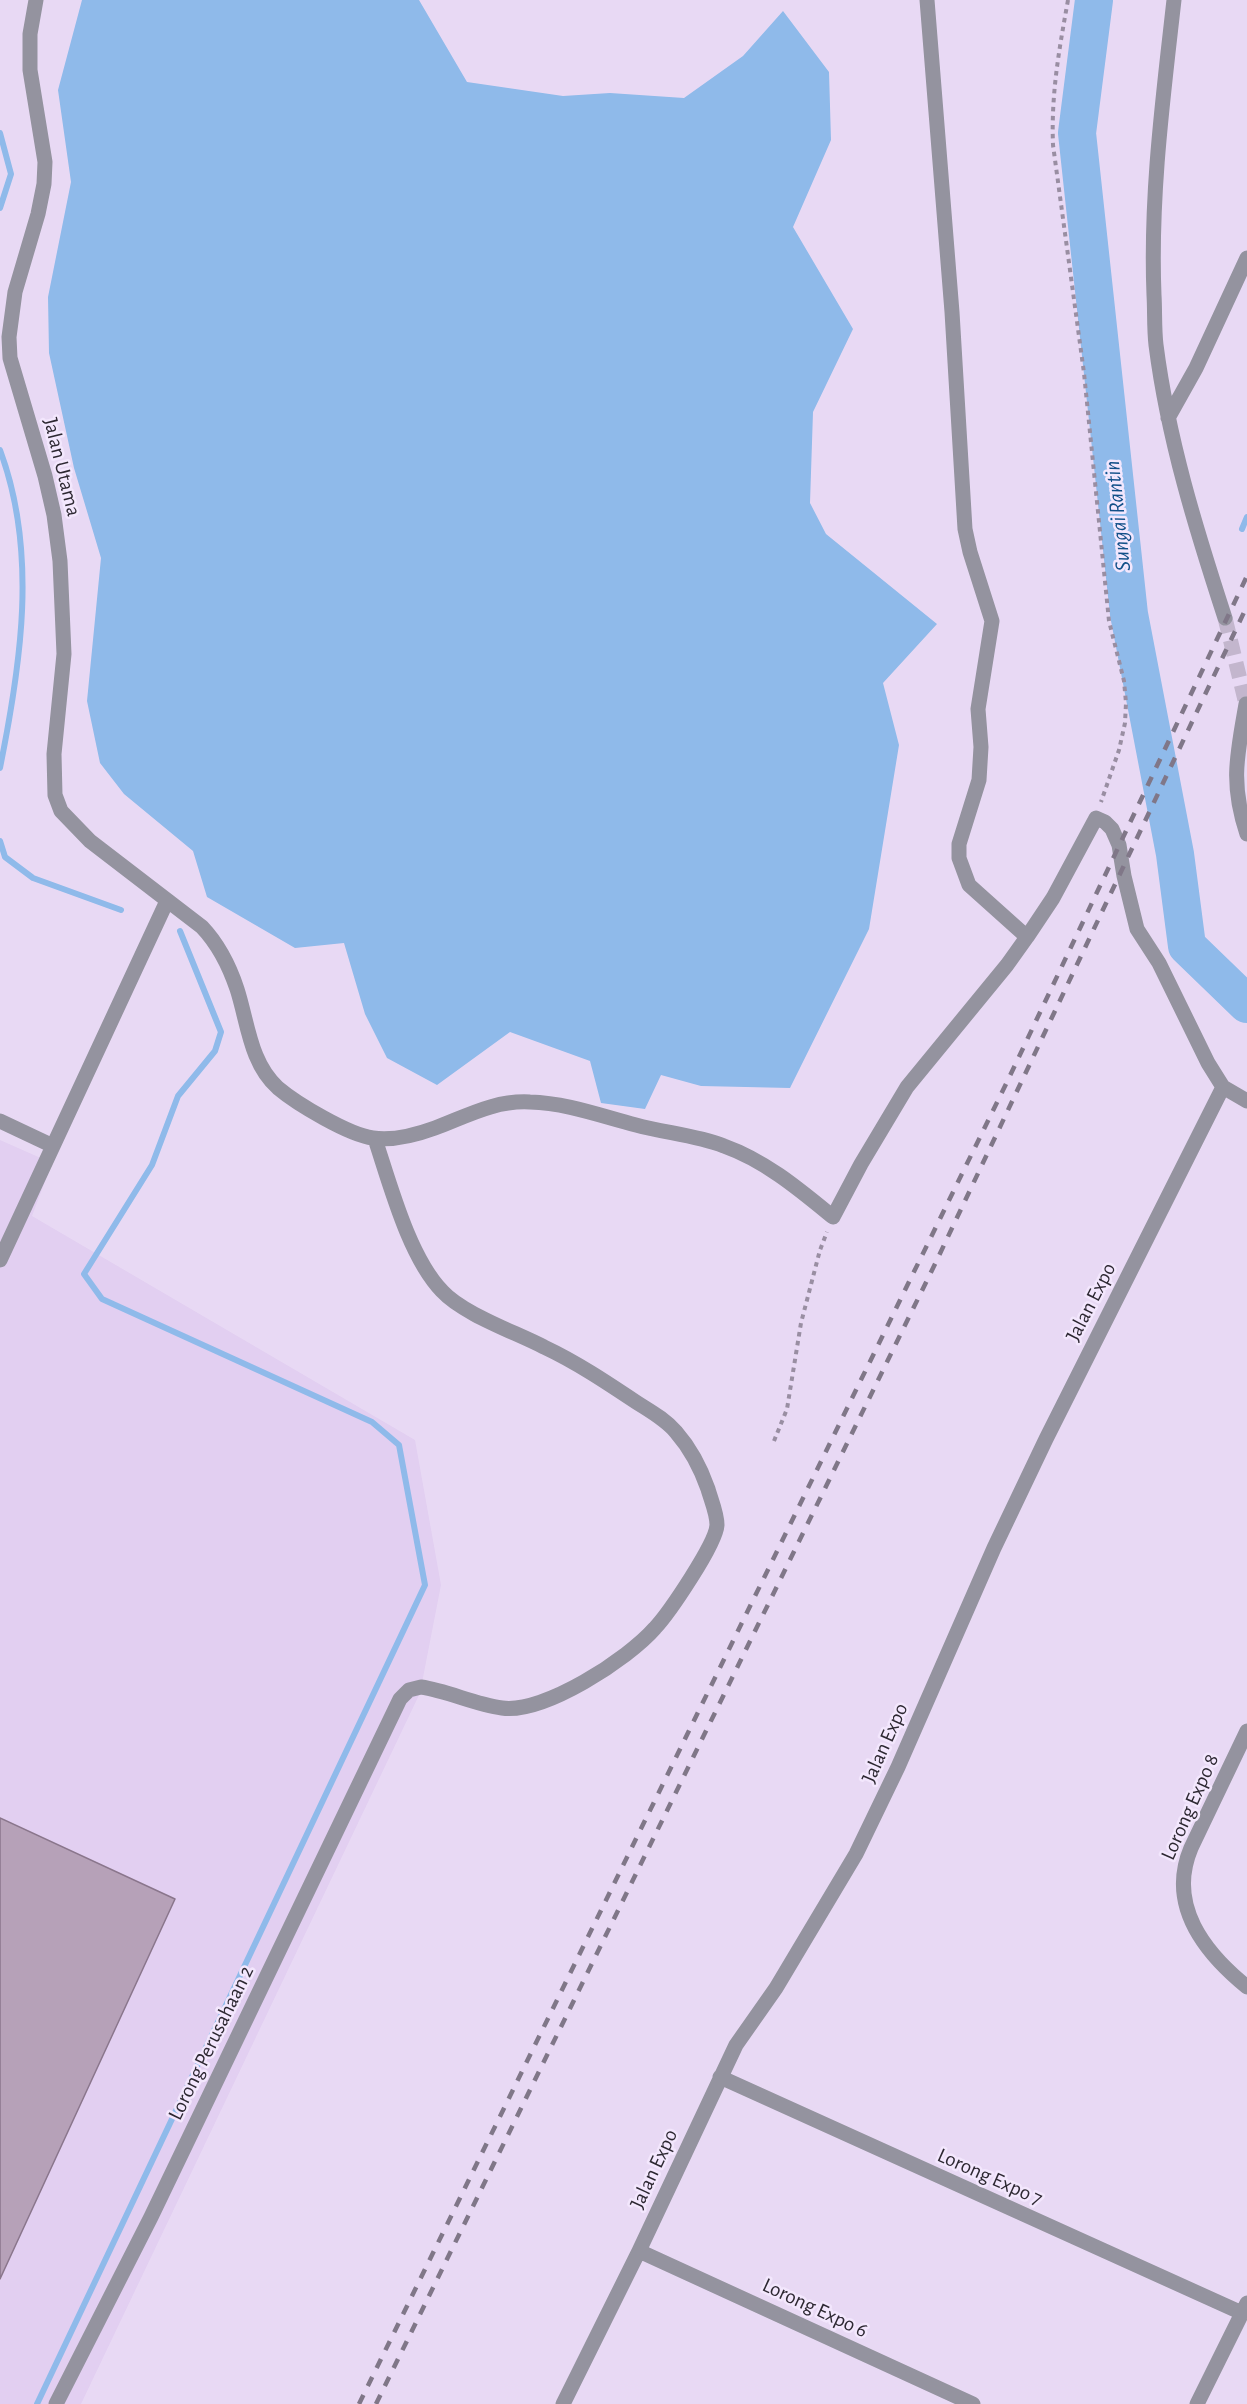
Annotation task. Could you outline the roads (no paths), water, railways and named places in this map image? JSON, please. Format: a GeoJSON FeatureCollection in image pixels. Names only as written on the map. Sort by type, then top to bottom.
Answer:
{"type":"FeatureCollection","features":[{"type":"Feature","properties":{"kind":"street","name":"Jalan Utama"},"geometry":{"type":"LineString","coordinates":[[36,0],[30,34],[30,70],[45,162],[44,184],[38,214],[15,292],[9,337],[10,358],[54,514],[60,561],[64,654],[54,754],[55,795],[61,811],[72,824],[123,868],[202,927],[214,940],[225,959],[237,990],[256,1056],[277,1087],[322,1116],[359,1135],[375,1138]]}},
{"type":"Feature","properties":{"kind":"street"},"geometry":{"type":"LineString","coordinates":[[927,0],[952,312],[965,529],[992,621],[978,709],[981,747],[979,780],[959,844],[959,858],[969,885],[1027,937]]}},
{"type":"Feature","properties":{"kind":"street"},"geometry":{"type":"LineString","coordinates":[[1174,0],[1156,163],[1153,219],[1156,343],[1168,418],[1192,517],[1225,618]]}},
{"type":"Feature","properties":{"kind":"street"},"geometry":{"type":"LineString","coordinates":[[1168,418],[1196,368],[1247,258]]}},
{"type":"Feature","properties":{"kind":"street"},"geometry":{"type":"LineString","coordinates":[[1246,704],[1235,777],[1239,810],[1247,834]]}},
{"type":"Feature","properties":{"kind":"street"},"geometry":{"type":"LineString","coordinates":[[375,1138],[411,1136],[485,1107],[505,1103],[530,1102],[563,1105],[640,1126],[692,1136],[739,1152],[771,1169],[833,1218],[861,1164],[907,1087],[1027,937],[1053,898],[1096,818],[1105,822],[1112,829],[1119,845],[1137,929],[1160,963],[1223,1087],[1247,1101]]}},
{"type":"Feature","properties":{"kind":"street"},"geometry":{"type":"LineString","coordinates":[[0,1260],[167,901]]}},
{"type":"Feature","properties":{"kind":"street","name":"Jalan Expo"},"geometry":{"type":"LineString","coordinates":[[563,2404],[639,2251],[736,2045],[782,1979],[856,1854],[898,1767],[994,1548],[1046,1439],[1223,1087]]}},
{"type":"Feature","properties":{"kind":"street"},"geometry":{"type":"LineString","coordinates":[[0,1121],[53,1146]]}},
{"type":"Feature","properties":{"kind":"street","name":"Lorong Perusahaan 2"},"geometry":{"type":"LineString","coordinates":[[56,2404],[156,2206],[400,1699],[409,1690],[421,1687],[503,1708],[520,1708],[542,1702],[604,1671],[643,1640],[662,1621],[712,1542],[717,1526],[706,1484],[689,1449],[663,1419],[573,1362],[477,1314],[443,1293],[421,1261],[404,1222],[375,1138]]}},
{"type":"Feature","properties":{"kind":"street","name":"Lorong Expo 8"},"geometry":{"type":"LineString","coordinates":[[1247,1731],[1184,1863],[1182,1878],[1186,1910],[1194,1928],[1220,1963],[1247,1987]]}},
{"type":"Feature","properties":{"kind":"street","name":"Lorong Expo 7"},"geometry":{"type":"LineString","coordinates":[[720,2077],[1245,2308]]}},
{"type":"Feature","properties":{"kind":"street","name":"Lorong Expo 6"},"geometry":{"type":"LineString","coordinates":[[639,2251],[946,2398],[973,2404]]}},
{"type":"Feature","properties":{"kind":"street"},"geometry":{"type":"LineString","coordinates":[[1197,2404],[1245,2308]]}},
{"type":"Feature","properties":{"kind":"water"},"geometry":{"type":"Polygon","coordinates":[[[82,0],[419,0],[467,82],[563,96],[610,93],[684,98],[743,56],[783,11],[829,72],[831,140],[793,227],[853,329],[813,412],[810,503],[826,534],[937,624],[883,683],[899,745],[869,929],[790,1088],[701,1086],[661,1075],[645,1109],[601,1103],[590,1061],[510,1032],[437,1085],[387,1058],[365,1014],[344,943],[295,948],[207,897],[193,851],[124,794],[100,763],[87,701],[101,558],[74,468],[49,353],[48,297],[71,182],[58,90],[82,0]]]}},
{"type":"Feature","properties":{"kind":"waterway","name":"Sungai Rantin"},"geometry":{"type":"LineString","coordinates":[[1094,0],[1077,133],[1129,614],[1175,854],[1187,946],[1247,1004]]}},
{"type":"Feature","properties":{"kind":"waterway"},"geometry":{"type":"LineString","coordinates":[[0,133],[11,174],[0,208]]}},
{"type":"Feature","properties":{"kind":"waterway"},"geometry":{"type":"LineString","coordinates":[[0,450],[12,489],[19,528],[22,568],[19,649],[0,768]]}},
{"type":"Feature","properties":{"kind":"waterway"},"geometry":{"type":"LineString","coordinates":[[1242,529],[1247,517]]}},
{"type":"Feature","properties":{"kind":"waterway"},"geometry":{"type":"LineString","coordinates":[[0,841],[5,857],[33,878],[121,910]]}},
{"type":"Feature","properties":{"kind":"waterway"},"geometry":{"type":"LineString","coordinates":[[37,2404],[425,1585],[399,1445],[372,1422],[102,1299],[84,1274],[152,1165],[178,1096],[215,1051],[221,1032],[180,931]]}},
{"type":"Feature","properties":{"kind":"tunnel"},"geometry":{"type":"LineString","coordinates":[[1225,618],[1246,704]]}},
{"type":"Feature","properties":{"kind":"railway"},"geometry":{"type":"LineString","coordinates":[[359,2404],[1007,1082],[1247,576]]}},
{"type":"Feature","properties":{"kind":"railway"},"geometry":{"type":"LineString","coordinates":[[376,2404],[935,1264],[1247,606]]}}]}
